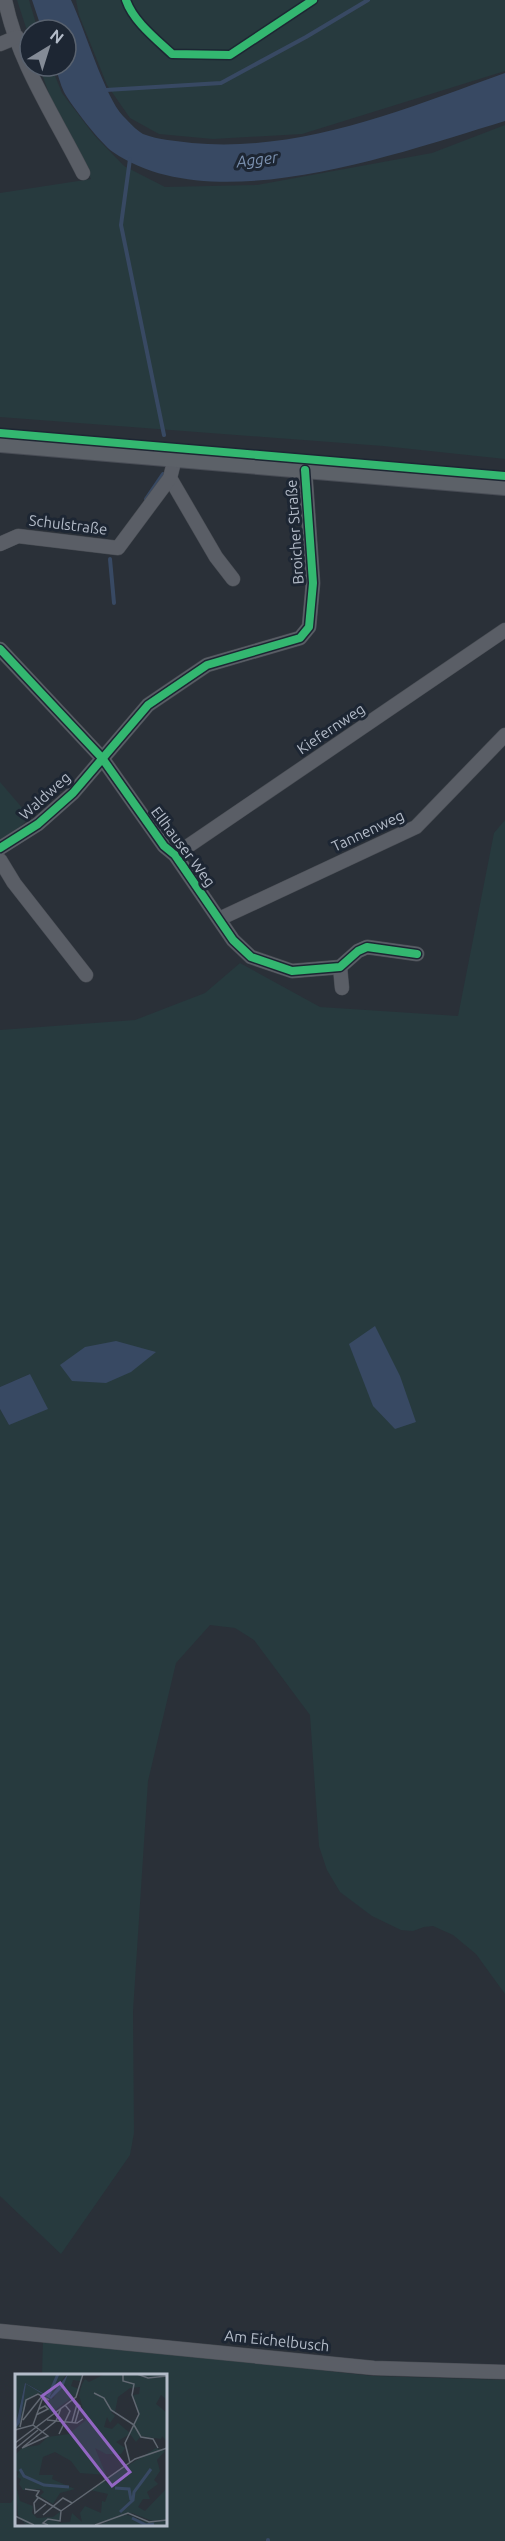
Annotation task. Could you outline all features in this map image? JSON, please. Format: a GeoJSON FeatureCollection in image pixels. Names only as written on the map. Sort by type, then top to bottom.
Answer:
{"type":"FeatureCollection","features":[{"type":"Feature","properties":{"kind":"main road"},"geometry":{"type":"LineString","coordinates":[[0,444],[505,487]]}},
{"type":"Feature","properties":{"kind":"street"},"geometry":{"type":"LineString","coordinates":[[5,0],[16,37],[43,102],[61,129],[83,173]]}},
{"type":"Feature","properties":{"kind":"street"},"geometry":{"type":"LineString","coordinates":[[0,44],[16,37]]}},
{"type":"Feature","properties":{"kind":"street","name":"Schulstraße"},"geometry":{"type":"LineString","coordinates":[[0,544],[18,536],[118,548],[170,478],[175,458]]}},
{"type":"Feature","properties":{"kind":"street","name":"Broicher Straße"},"geometry":{"type":"LineString","coordinates":[[102,758],[148,705],[207,665],[300,638],[309,627],[313,565],[304,470]]}},
{"type":"Feature","properties":{"kind":"street"},"geometry":{"type":"LineString","coordinates":[[170,478],[232,579]]}},
{"type":"Feature","properties":{"kind":"street","name":"Kiefernweg"},"geometry":{"type":"LineString","coordinates":[[175,855],[505,630]]}},
{"type":"Feature","properties":{"kind":"street","name":"Ellhauser Weg"},"geometry":{"type":"LineString","coordinates":[[0,649],[102,758],[164,846],[175,855],[233,940],[251,957],[292,971],[340,967]]}},
{"type":"Feature","properties":{"kind":"street","name":"Tannenweg"},"geometry":{"type":"LineString","coordinates":[[219,918],[416,827],[505,735]]}},
{"type":"Feature","properties":{"kind":"street","name":"Waldweg"},"geometry":{"type":"LineString","coordinates":[[0,848],[38,824],[72,793],[102,758]]}},
{"type":"Feature","properties":{"kind":"street"},"geometry":{"type":"LineString","coordinates":[[0,860],[14,883],[86,975]]}},
{"type":"Feature","properties":{"kind":"street"},"geometry":{"type":"LineString","coordinates":[[342,988],[340,967],[358,951],[368,947],[417,954]]}},
{"type":"Feature","properties":{"kind":"street","name":"Am Eichelbusch"},"geometry":{"type":"LineString","coordinates":[[0,2331],[374,2368],[505,2372]]}},
{"type":"Feature","properties":{"kind":"green space"},"geometry":{"type":"Polygon","coordinates":[[[17,0],[29,0],[34,18],[23,18],[17,0]]]}},
{"type":"Feature","properties":{"kind":"green space"},"geometry":{"type":"Polygon","coordinates":[[[76,0],[505,0],[505,71],[302,134],[213,139],[159,134],[130,118],[107,85],[79,15],[76,0]]]}},
{"type":"Feature","properties":{"kind":"green space"},"geometry":{"type":"Polygon","coordinates":[[[43,78],[56,78],[62,93],[94,135],[124,166],[165,187],[257,185],[432,153],[505,125],[505,459],[383,446],[0,417],[0,193],[91,179],[51,99],[43,78]]]}},
{"type":"Feature","properties":{"kind":"green space"},"geometry":{"type":"Polygon","coordinates":[[[0,782],[30,817],[0,846],[0,782]]]}},
{"type":"Feature","properties":{"kind":"green space"},"geometry":{"type":"Polygon","coordinates":[[[505,820],[505,1994],[476,1954],[453,1935],[433,1926],[413,1931],[401,1930],[372,1916],[340,1892],[327,1870],[319,1846],[310,1715],[254,1640],[235,1628],[210,1625],[176,1663],[148,1781],[133,2011],[134,2133],[130,2155],[61,2254],[0,2196],[0,1409],[9,1425],[30,1374],[0,1387],[0,1030],[135,1020],[205,993],[240,963],[320,1007],[458,1016],[494,833],[505,820]]]}},
{"type":"Feature","properties":{"kind":"green space"},"geometry":{"type":"Polygon","coordinates":[[[43,2339],[373,2376],[505,2380],[505,2541],[0,2541],[0,2503],[11,2503],[15,2497],[15,2526],[166,2526],[166,2374],[42,2374],[43,2339]]]}},
{"type":"Feature","properties":{"kind":"water","name":"Agger"},"geometry":{"type":"Polygon","coordinates":[[[32,0],[71,0],[116,107],[143,134],[155,138],[192,143],[232,144],[312,135],[390,114],[505,73],[505,121],[413,149],[306,174],[253,181],[201,181],[154,172],[108,148],[73,106],[63,89],[59,78],[78,78],[78,18],[38,18],[32,0]]]}},
{"type":"Feature","properties":{"kind":"water"},"geometry":{"type":"Polygon","coordinates":[[[375,1326],[400,1376],[416,1422],[395,1429],[373,1406],[349,1344],[375,1326]]]}},
{"type":"Feature","properties":{"kind":"water"},"geometry":{"type":"Polygon","coordinates":[[[116,1341],[156,1352],[131,1372],[106,1383],[72,1381],[60,1365],[85,1347],[116,1341]]]}},
{"type":"Feature","properties":{"kind":"water"},"geometry":{"type":"Polygon","coordinates":[[[30,1374],[48,1409],[9,1425],[0,1409],[0,1387],[30,1374]]]}},
{"type":"Feature","properties":{"kind":"waterway"},"geometry":{"type":"LineString","coordinates":[[106,90],[221,83],[368,0]]}},
{"type":"Feature","properties":{"kind":"waterway"},"geometry":{"type":"LineString","coordinates":[[130,159],[121,225],[164,435]]}},
{"type":"Feature","properties":{"kind":"waterway"},"geometry":{"type":"LineString","coordinates":[[146,499],[163,474]]}},
{"type":"Feature","properties":{"kind":"waterway"},"geometry":{"type":"LineString","coordinates":[[110,559],[114,603]]}},
{"type":"Feature","properties":{"kind":"cycle path"},"geometry":{"type":"LineString","coordinates":[[126,0],[139,22],[172,54],[230,55],[313,0]]}},
{"type":"Feature","properties":{"kind":"cycle path"},"geometry":{"type":"LineString","coordinates":[[0,433],[505,476]]}},
{"type":"Feature","properties":{"kind":"cycle path"},"geometry":{"type":"LineString","coordinates":[[0,848],[38,824],[73,793],[148,705],[207,665],[300,638],[309,627],[313,583],[305,470]]}},
{"type":"Feature","properties":{"kind":"cycle path"},"geometry":{"type":"LineString","coordinates":[[0,649],[102,758],[164,846],[175,855],[233,940],[251,957],[292,971],[340,967],[358,951],[367,947],[417,954]]}}]}
